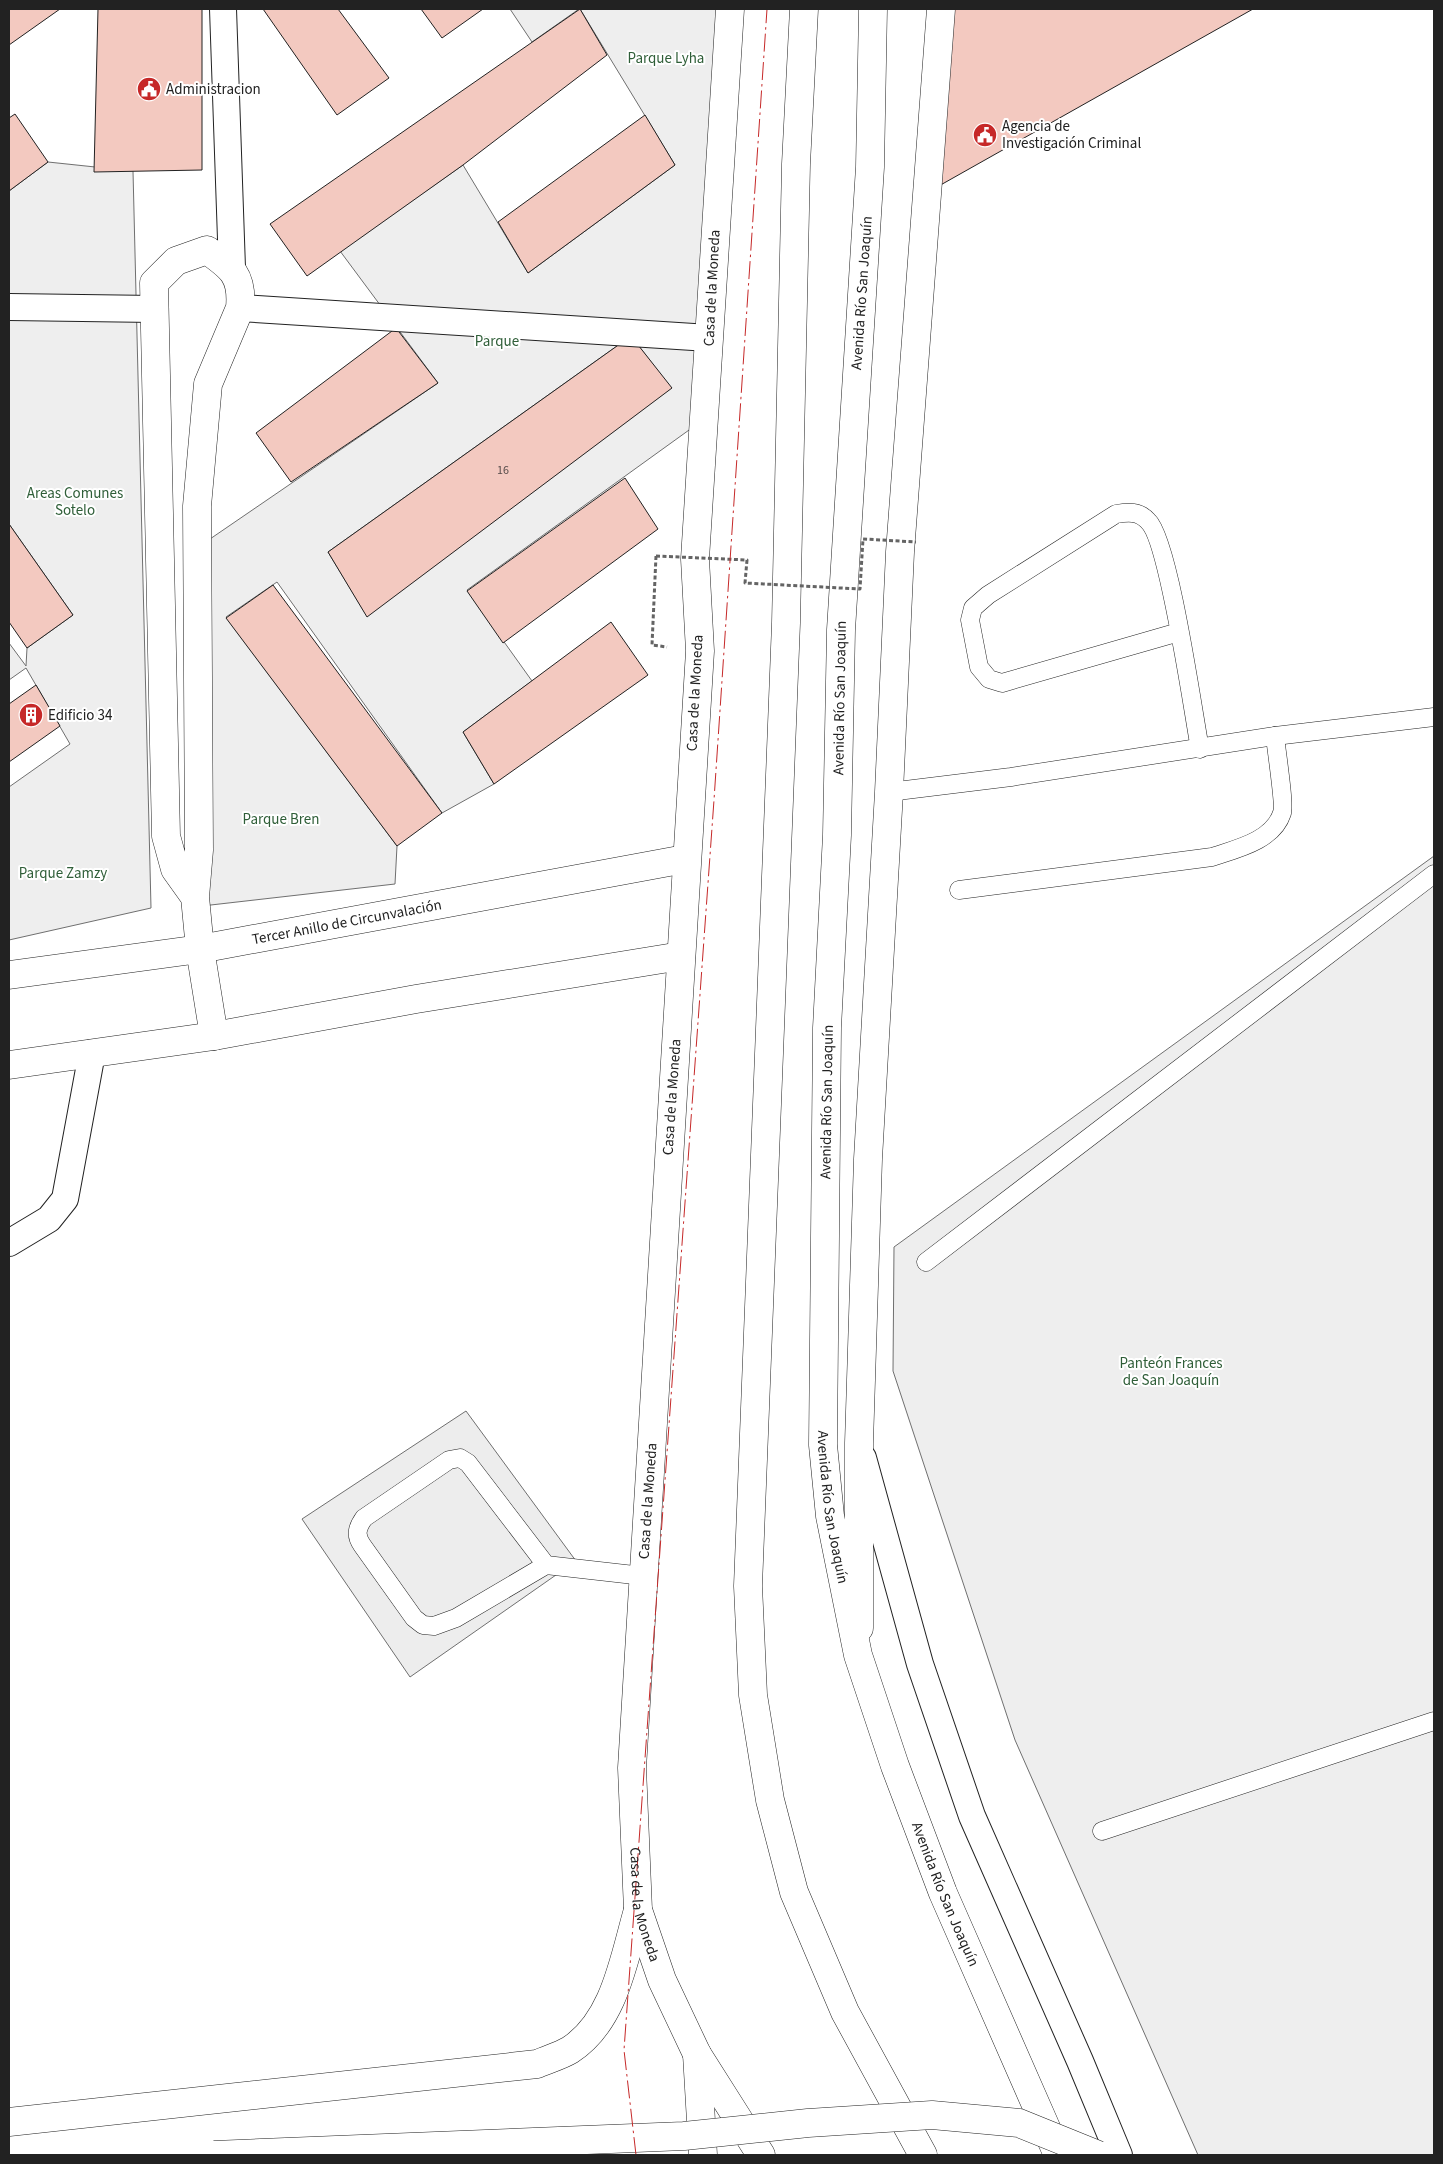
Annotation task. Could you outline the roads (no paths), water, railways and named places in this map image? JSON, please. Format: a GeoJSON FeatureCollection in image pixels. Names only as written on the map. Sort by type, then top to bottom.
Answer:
{"type":"FeatureCollection","features":[{"type":"Feature","properties":{"kind":"main road","name":"Casa de la Moneda"},"geometry":{"type":"LineString","coordinates":[[730,9],[695,559],[700,651],[685,859],[681,956],[632,1768],[638,1910],[662,1980],[697,2054],[761,2155]]}},
{"type":"Feature","properties":{"kind":"main road"},"geometry":{"type":"LineString","coordinates":[[804,9],[796,164],[786,623],[748,1586],[753,1695],[770,1800],[794,1892],[845,2012],[923,2155]]}},
{"type":"Feature","properties":{"kind":"main road","name":"Avenida Río San Joaquín"},"geometry":{"type":"LineString","coordinates":[[873,9],[870,167],[841,630],[837,835],[827,1028],[823,1426],[830,1516],[858,1655],[895,1766],[943,1893],[1058,2155]]}},
{"type":"Feature","properties":{"kind":"main road"},"geometry":{"type":"LineString","coordinates":[[858,1655],[859,1443],[868,1159],[889,792],[900,552],[941,9]]}},
{"type":"Feature","properties":{"kind":"main road"},"geometry":{"type":"LineString","coordinates":[[195,897],[175,869],[166,836],[154,283],[176,261],[207,250],[232,268],[241,295],[240,308],[208,384],[197,506],[199,850],[195,897],[200,949],[214,1036]]}},
{"type":"Feature","properties":{"kind":"main road","name":"Tercer Anillo de Circunvalación"},"geometry":{"type":"LineString","coordinates":[[9,975],[200,949],[685,859]]}},
{"type":"Feature","properties":{"kind":"main road"},"geometry":{"type":"LineString","coordinates":[[9,1065],[214,1036],[416,999],[681,956]]}},
{"type":"Feature","properties":{"kind":"main road"},"geometry":{"type":"LineString","coordinates":[[9,2122],[537,2064],[570,2050],[596,2027],[614,1993],[638,1910]]}},
{"type":"Feature","properties":{"kind":"main road"},"geometry":{"type":"LineString","coordinates":[[697,2054],[703,2155]]}},
{"type":"Feature","properties":{"kind":"main road"},"geometry":{"type":"LineString","coordinates":[[214,2155],[684,2136],[808,2123],[932,2115],[1019,2123],[1098,2155]]}},
{"type":"Feature","properties":{"kind":"street"},"geometry":{"type":"LineString","coordinates":[[223,9],[232,268]]}},
{"type":"Feature","properties":{"kind":"street"},"geometry":{"type":"LineString","coordinates":[[9,307],[155,308]]}},
{"type":"Feature","properties":{"kind":"street"},"geometry":{"type":"LineString","coordinates":[[240,308],[709,338]]}},
{"type":"Feature","properties":{"kind":"street"},"geometry":{"type":"LineString","coordinates":[[9,1243],[50,1219],[65,1199],[92,1053]]}},
{"type":"Feature","properties":{"kind":"street"},"geometry":{"type":"LineString","coordinates":[[859,1443],[920,1664],[972,1816],[1080,2061],[1118,2155]]}},
{"type":"Feature","properties":{"kind":"lane"},"geometry":{"type":"LineString","coordinates":[[1179,632],[1002,683],[989,679],[979,667],[970,620],[973,608],[988,595],[1116,514],[1133,512],[1149,521],[1159,541],[1179,632],[1200,749]]}},
{"type":"Feature","properties":{"kind":"lane"},"geometry":{"type":"LineString","coordinates":[[889,792],[1011,777],[1275,736],[1434,717]]}},
{"type":"Feature","properties":{"kind":"lane"},"geometry":{"type":"LineString","coordinates":[[958,890],[1212,857],[1250,844],[1270,831],[1283,812],[1275,736]]}},
{"type":"Feature","properties":{"kind":"lane"},"geometry":{"type":"LineString","coordinates":[[926,1262],[1434,874]]}},
{"type":"Feature","properties":{"kind":"lane"},"geometry":{"type":"LineString","coordinates":[[546,1565],[468,1463],[460,1458],[449,1460],[364,1518],[357,1527],[358,1539],[362,1545],[414,1618],[423,1625],[434,1626],[456,1618],[546,1565],[643,1576]]}},
{"type":"Feature","properties":{"kind":"lane"},"geometry":{"type":"LineString","coordinates":[[1102,1830],[1434,1721]]}},
{"type":"Feature","properties":{"kind":"place","name":"Administracion"},"geometry":{"type":"Point","coordinates":[149,89]}},
{"type":"Feature","properties":{"kind":"place","name":"Agencia de Investigación Criminal"},"geometry":{"type":"Point","coordinates":[985,135]}},
{"type":"Feature","properties":{"kind":"place","name":"Edificio 34"},"geometry":{"type":"Point","coordinates":[31,715]}},
{"type":"Feature","properties":{"kind":"park label","name":"Parque Lyha"},"geometry":{"type":"Point","coordinates":[666,58]}},
{"type":"Feature","properties":{"kind":"park label","name":"Parque"},"geometry":{"type":"Point","coordinates":[497,341]}},
{"type":"Feature","properties":{"kind":"park label","name":"Areas Comunes Sotelo"},"geometry":{"type":"Point","coordinates":[75,502]}},
{"type":"Feature","properties":{"kind":"park label","name":"Parque Bren"},"geometry":{"type":"Point","coordinates":[281,819]}},
{"type":"Feature","properties":{"kind":"park label","name":"Parque Zamzy"},"geometry":{"type":"Point","coordinates":[63,873]}},
{"type":"Feature","properties":{"kind":"park label","name":"Panteón Frances de San Joaquín"},"geometry":{"type":"Point","coordinates":[1171,1372]}}]}
